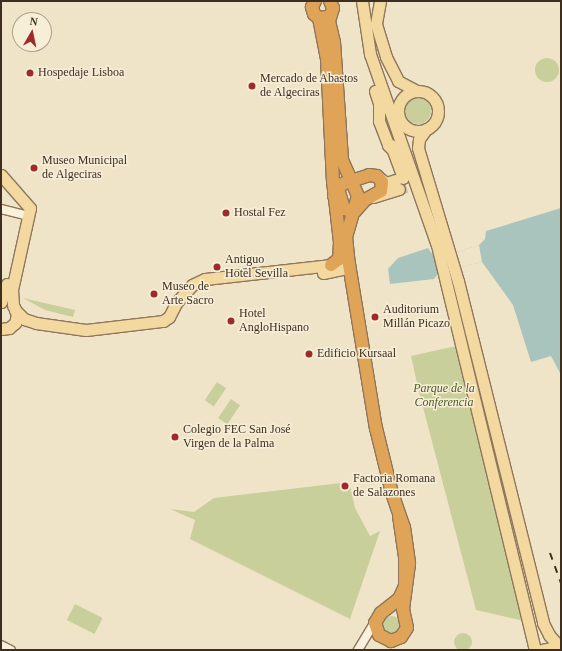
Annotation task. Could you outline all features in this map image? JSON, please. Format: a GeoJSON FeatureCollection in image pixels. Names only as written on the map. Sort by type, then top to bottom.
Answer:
{"type":"FeatureCollection","features":[{"type":"Feature","properties":{"kind":"highway"},"geometry":{"type":"LineString","coordinates":[[330,1],[333,8],[325,16],[327,59],[335,129],[342,160],[358,193],[355,211],[346,237],[347,270]]}},
{"type":"Feature","properties":{"kind":"highway"},"geometry":{"type":"LineString","coordinates":[[313,2],[312,11],[325,16]]}},
{"type":"Feature","properties":{"kind":"highway"},"geometry":{"type":"LineString","coordinates":[[330,268],[338,262],[340,242],[337,191],[334,171],[335,129]]}},
{"type":"Feature","properties":{"kind":"highway"},"geometry":{"type":"LineString","coordinates":[[337,191],[349,176]]}},
{"type":"Feature","properties":{"kind":"highway"},"geometry":{"type":"LineString","coordinates":[[349,176],[391,181]]}},
{"type":"Feature","properties":{"kind":"highway"},"geometry":{"type":"LineString","coordinates":[[337,191],[342,208],[346,211],[355,211],[382,188],[382,180],[391,181]]}},
{"type":"Feature","properties":{"kind":"highway"},"geometry":{"type":"LineString","coordinates":[[340,242],[347,270],[357,341],[360,344],[381,452],[406,538],[409,564],[404,616],[406,631],[383,642],[376,629],[380,615],[399,599],[405,586],[405,557],[399,516]]}},
{"type":"Feature","properties":{"kind":"highway"},"geometry":{"type":"LineString","coordinates":[[380,615],[395,610],[404,616]]}},
{"type":"Feature","properties":{"kind":"main road"},"geometry":{"type":"LineString","coordinates":[[356,1],[358,14],[398,81],[432,97],[438,109],[435,121],[426,129],[419,139],[418,148],[456,275],[543,623],[549,635],[560,646]]}},
{"type":"Feature","properties":{"kind":"main road"},"geometry":{"type":"LineString","coordinates":[[362,1],[376,52],[427,202],[430,223]]}},
{"type":"Feature","properties":{"kind":"main road"},"geometry":{"type":"LineString","coordinates":[[370,1],[376,1]]}},
{"type":"Feature","properties":{"kind":"main road"},"geometry":{"type":"LineString","coordinates":[[380,1],[376,24],[372,36],[370,54],[400,153],[430,223],[437,245],[535,650]]}},
{"type":"Feature","properties":{"kind":"main road"},"geometry":{"type":"LineString","coordinates":[[372,36],[389,1]]}},
{"type":"Feature","properties":{"kind":"main road"},"geometry":{"type":"LineString","coordinates":[[370,197],[387,193],[400,153],[390,132],[385,126],[380,112],[374,89],[375,70]]}},
{"type":"Feature","properties":{"kind":"main road"},"geometry":{"type":"LineString","coordinates":[[399,117],[403,98],[417,91]]}},
{"type":"Feature","properties":{"kind":"main road"},"geometry":{"type":"LineString","coordinates":[[380,112],[379,121],[388,145],[400,153]]}},
{"type":"Feature","properties":{"kind":"main road"},"geometry":{"type":"LineString","coordinates":[[399,117],[410,129],[426,129]]}},
{"type":"Feature","properties":{"kind":"main road"},"geometry":{"type":"LineString","coordinates":[[1,175],[24,200],[27,217],[12,290],[16,318],[4,329]]}},
{"type":"Feature","properties":{"kind":"main road"},"geometry":{"type":"LineString","coordinates":[[391,181],[437,245]]}},
{"type":"Feature","properties":{"kind":"main road"},"geometry":{"type":"LineString","coordinates":[[27,217],[1,302],[14,308],[24,319],[36,323],[86,330],[163,321],[193,290],[200,287],[330,268]]}},
{"type":"Feature","properties":{"kind":"main road"},"geometry":{"type":"LineString","coordinates":[[175,309],[176,304],[192,285],[205,279],[330,268],[342,275],[347,270]]}},
{"type":"Feature","properties":{"kind":"main road"},"geometry":{"type":"LineString","coordinates":[[4,329],[36,323]]}},
{"type":"Feature","properties":{"kind":"main road"},"geometry":{"type":"LineString","coordinates":[[542,650],[560,646]]}},
{"type":"Feature","properties":{"kind":"street"},"geometry":{"type":"LineString","coordinates":[[1,209],[27,217]]}},
{"type":"Feature","properties":{"kind":"street"},"geometry":{"type":"LineString","coordinates":[[358,650],[383,642]]}},
{"type":"Feature","properties":{"kind":"street"},"geometry":{"type":"LineString","coordinates":[[1,645],[11,650]]}},
{"type":"Feature","properties":{"kind":"green space"},"geometry":{"type":"Polygon","coordinates":[[[547,58],[556,61],[559,70],[556,79],[547,82],[538,79],[535,70],[538,61],[547,58]]]}},
{"type":"Feature","properties":{"kind":"green space"},"geometry":{"type":"Polygon","coordinates":[[[418,98],[427,102],[431,111],[427,120],[418,124],[409,120],[405,111],[409,102],[418,98]]]}},
{"type":"Feature","properties":{"kind":"green space"},"geometry":{"type":"Polygon","coordinates":[[[23,298],[75,310],[73,317],[45,310],[23,298]]]}},
{"type":"Feature","properties":{"kind":"green space","name":"Parque de la Conferencia"},"geometry":{"type":"Polygon","coordinates":[[[456,346],[524,621],[476,610],[418,388],[411,356],[456,346]]]}},
{"type":"Feature","properties":{"kind":"green space"},"geometry":{"type":"Polygon","coordinates":[[[217,382],[226,388],[214,406],[205,400],[217,382]]]}},
{"type":"Feature","properties":{"kind":"green space"},"geometry":{"type":"Polygon","coordinates":[[[231,399],[240,405],[227,424],[218,418],[231,399]]]}},
{"type":"Feature","properties":{"kind":"green space"},"geometry":{"type":"Polygon","coordinates":[[[349,482],[355,508],[370,536],[380,531],[350,619],[190,539],[195,520],[170,509],[194,512],[214,498],[349,482]]]}},
{"type":"Feature","properties":{"kind":"green space"},"geometry":{"type":"Polygon","coordinates":[[[75,604],[103,618],[94,634],[67,620],[75,604]]]}},
{"type":"Feature","properties":{"kind":"green space"},"geometry":{"type":"Polygon","coordinates":[[[388,616],[396,616],[401,621],[399,632],[396,634],[388,634],[383,629],[383,621],[388,616]]]}},
{"type":"Feature","properties":{"kind":"green space"},"geometry":{"type":"Polygon","coordinates":[[[463,633],[469,636],[472,642],[469,648],[463,651],[457,648],[454,642],[457,636],[463,633]]]}},
{"type":"Feature","properties":{"kind":"water"},"geometry":{"type":"Polygon","coordinates":[[[561,208],[561,375],[551,356],[531,362],[513,305],[482,262],[439,272],[434,279],[390,284],[388,269],[398,258],[428,248],[436,259],[479,245],[485,239],[486,231],[561,208]]]}},
{"type":"Feature","properties":{"kind":"pier"},"geometry":{"type":"Polygon","coordinates":[[[479,245],[482,262],[439,272],[436,259],[479,245]]]}},
{"type":"Feature","properties":{"kind":"tunnel"},"geometry":{"type":"LineString","coordinates":[[399,189],[407,187]]}},
{"type":"Feature","properties":{"kind":"railway"},"geometry":{"type":"LineString","coordinates":[[550,553],[561,584]]}},
{"type":"Feature","properties":{"kind":"place","name":"Hospedaje Lisboa"},"geometry":{"type":"Point","coordinates":[30,73]}},
{"type":"Feature","properties":{"kind":"place","name":"Mercado de Abastos de Algeciras"},"geometry":{"type":"Point","coordinates":[252,86]}},
{"type":"Feature","properties":{"kind":"place","name":"Museo Municipal de Algeciras"},"geometry":{"type":"Point","coordinates":[34,168]}},
{"type":"Feature","properties":{"kind":"place","name":"Hostal Fez"},"geometry":{"type":"Point","coordinates":[226,213]}},
{"type":"Feature","properties":{"kind":"place","name":"Antiguo Hotel Sevilla"},"geometry":{"type":"Point","coordinates":[217,267]}},
{"type":"Feature","properties":{"kind":"place","name":"Museo de Arte Sacro"},"geometry":{"type":"Point","coordinates":[154,294]}},
{"type":"Feature","properties":{"kind":"place","name":"Auditorium Millán Picazo"},"geometry":{"type":"Point","coordinates":[375,317]}},
{"type":"Feature","properties":{"kind":"place","name":"Hotel AngloHispano"},"geometry":{"type":"Point","coordinates":[231,321]}},
{"type":"Feature","properties":{"kind":"place","name":"Edificio Kursaal"},"geometry":{"type":"Point","coordinates":[309,354]}},
{"type":"Feature","properties":{"kind":"place","name":"Colegio FEC San José Virgen de la Palma"},"geometry":{"type":"Point","coordinates":[175,437]}},
{"type":"Feature","properties":{"kind":"place","name":"Factoria Romana de Salazones"},"geometry":{"type":"Point","coordinates":[345,486]}}]}
